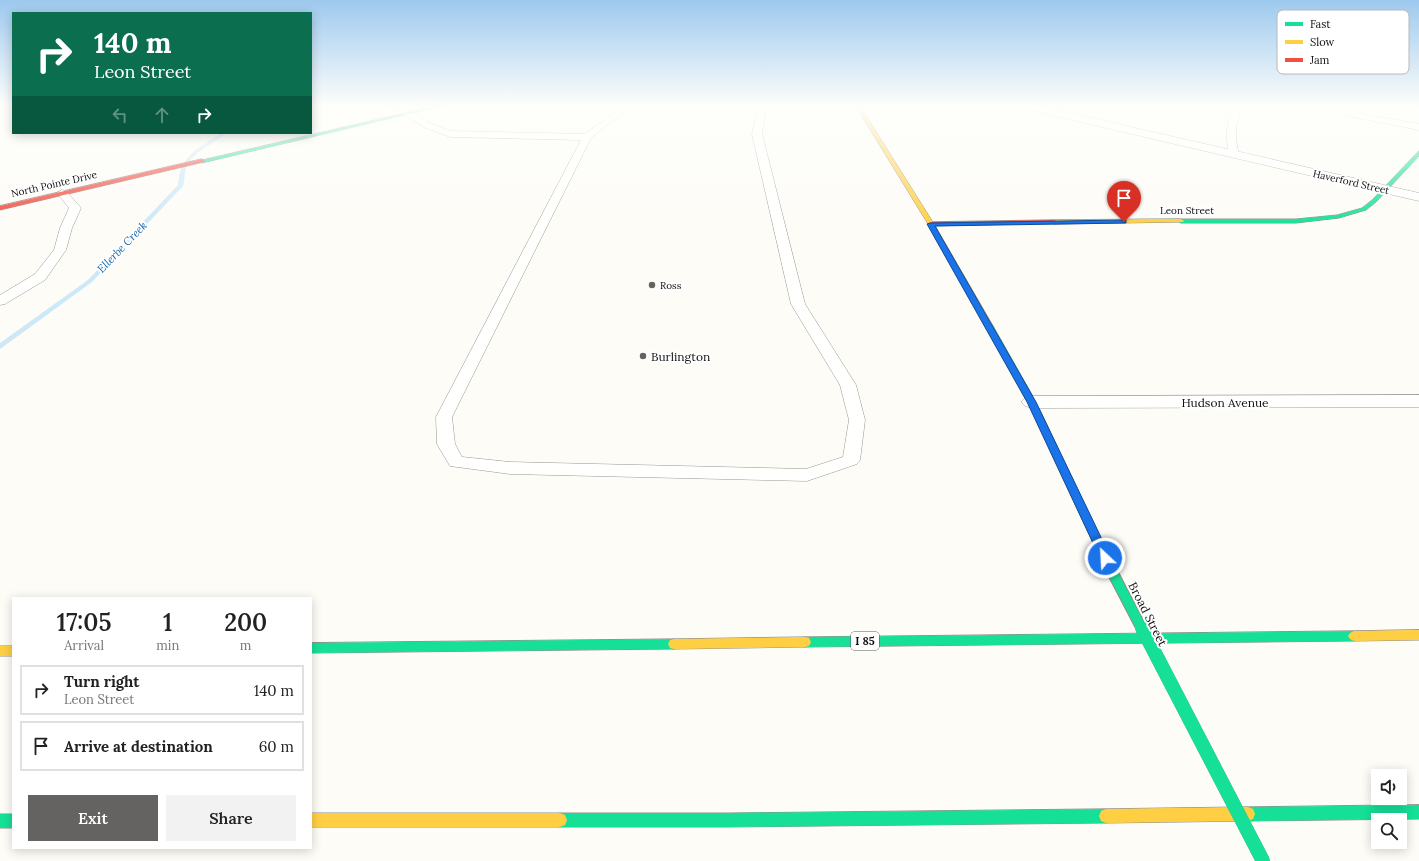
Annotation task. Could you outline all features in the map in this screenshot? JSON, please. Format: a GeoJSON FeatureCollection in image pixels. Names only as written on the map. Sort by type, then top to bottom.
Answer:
{"type":"FeatureCollection","features":[{"type":"Feature","properties":{"kind":"main road","name":"North Pointe Drive"},"geometry":{"type":"LineString","coordinates":[[0,208],[266,146]]}},
{"type":"Feature","properties":{"kind":"main road","name":"Broad Street"},"geometry":{"type":"LineString","coordinates":[[883,146],[930,224],[1032,402],[1105,558],[1263,861]]}},
{"type":"Feature","properties":{"kind":"main road","name":"Leon Street"},"geometry":{"type":"LineString","coordinates":[[930,224],[1296,221],[1337,217],[1364,208],[1374,201],[1417,157]]}},
{"type":"Feature","properties":{"kind":"main road","name":"I 85"},"geometry":{"type":"LineString","coordinates":[[312,648],[1419,635]]}},
{"type":"Feature","properties":{"kind":"main road"},"geometry":{"type":"LineString","coordinates":[[0,652],[12,651]]}},
{"type":"Feature","properties":{"kind":"main road"},"geometry":{"type":"LineString","coordinates":[[312,820],[728,820],[1419,812]]}},
{"type":"Feature","properties":{"kind":"main road"},"geometry":{"type":"LineString","coordinates":[[0,821],[12,821]]}},
{"type":"Feature","properties":{"kind":"street","name":"Haverford Street"},"geometry":{"type":"LineString","coordinates":[[1197,146],[1419,197]]}},
{"type":"Feature","properties":{"kind":"street","name":"Hudson Avenue"},"geometry":{"type":"LineString","coordinates":[[1032,402],[1419,401]]}},
{"type":"Feature","properties":{"kind":"lane"},"geometry":{"type":"LineString","coordinates":[[582,146],[444,417],[446,444],[456,462],[510,468],[807,475],[851,460],[857,420],[848,385],[798,304],[760,146]]}},
{"type":"Feature","properties":{"kind":"lane"},"geometry":{"type":"LineString","coordinates":[[1233,146],[1234,155]]}},
{"type":"Feature","properties":{"kind":"lane"},"geometry":{"type":"LineString","coordinates":[[0,301],[40,277],[60,250],[66,228],[75,208],[62,193]]}},
{"type":"Feature","properties":{"kind":"waterway","name":"Ellerbe Creek"},"geometry":{"type":"LineString","coordinates":[[0,347],[90,281],[181,185],[181,175],[188,159],[204,146]]}},
{"type":"Feature","properties":{"kind":"traffic: fast"},"geometry":{"type":"LineString","coordinates":[[202,161],[266,146]]}},
{"type":"Feature","properties":{"kind":"traffic: fast"},"geometry":{"type":"LineString","coordinates":[[1181,221],[1296,221],[1337,217],[1364,209],[1374,201],[1419,153]]}},
{"type":"Feature","properties":{"kind":"traffic: fast"},"geometry":{"type":"LineString","coordinates":[[988,324],[1032,402],[1105,558]]}},
{"type":"Feature","properties":{"kind":"traffic: fast"},"geometry":{"type":"LineString","coordinates":[[1105,558],[1263,861]]}},
{"type":"Feature","properties":{"kind":"traffic: fast"},"geometry":{"type":"LineString","coordinates":[[805,642],[1354,636]]}},
{"type":"Feature","properties":{"kind":"traffic: fast"},"geometry":{"type":"LineString","coordinates":[[312,648],[674,644]]}},
{"type":"Feature","properties":{"kind":"traffic: fast"},"geometry":{"type":"LineString","coordinates":[[1248,814],[1419,812]]}},
{"type":"Feature","properties":{"kind":"traffic: fast"},"geometry":{"type":"LineString","coordinates":[[560,820],[728,820],[1106,816]]}},
{"type":"Feature","properties":{"kind":"traffic: fast"},"geometry":{"type":"LineString","coordinates":[[0,821],[12,821]]}},
{"type":"Feature","properties":{"kind":"traffic: slow"},"geometry":{"type":"LineString","coordinates":[[883,146],[931,224],[988,324]]}},
{"type":"Feature","properties":{"kind":"traffic: slow"},"geometry":{"type":"LineString","coordinates":[[1054,222],[1181,221]]}},
{"type":"Feature","properties":{"kind":"traffic: slow"},"geometry":{"type":"LineString","coordinates":[[1354,636],[1419,635]]}},
{"type":"Feature","properties":{"kind":"traffic: slow"},"geometry":{"type":"LineString","coordinates":[[674,644],[805,642]]}},
{"type":"Feature","properties":{"kind":"traffic: slow"},"geometry":{"type":"LineString","coordinates":[[0,651],[12,651]]}},
{"type":"Feature","properties":{"kind":"traffic: slow"},"geometry":{"type":"LineString","coordinates":[[1106,816],[1248,814]]}},
{"type":"Feature","properties":{"kind":"traffic: slow"},"geometry":{"type":"LineString","coordinates":[[312,820],[560,820]]}},
{"type":"Feature","properties":{"kind":"traffic: jam"},"geometry":{"type":"LineString","coordinates":[[0,208],[202,161]]}},
{"type":"Feature","properties":{"kind":"traffic: jam"},"geometry":{"type":"LineString","coordinates":[[931,224],[1054,222]]}},
{"type":"Feature","properties":{"kind":"place","name":"Ross"},"geometry":{"type":"Point","coordinates":[652,285]}},
{"type":"Feature","properties":{"kind":"place","name":"Burlington"},"geometry":{"type":"Point","coordinates":[643,356]}},
{"type":"Feature","properties":{"kind":"route"},"geometry":{"type":"LineString","coordinates":[[1105,558],[1032,402],[930,224],[1124,222]]}}]}
